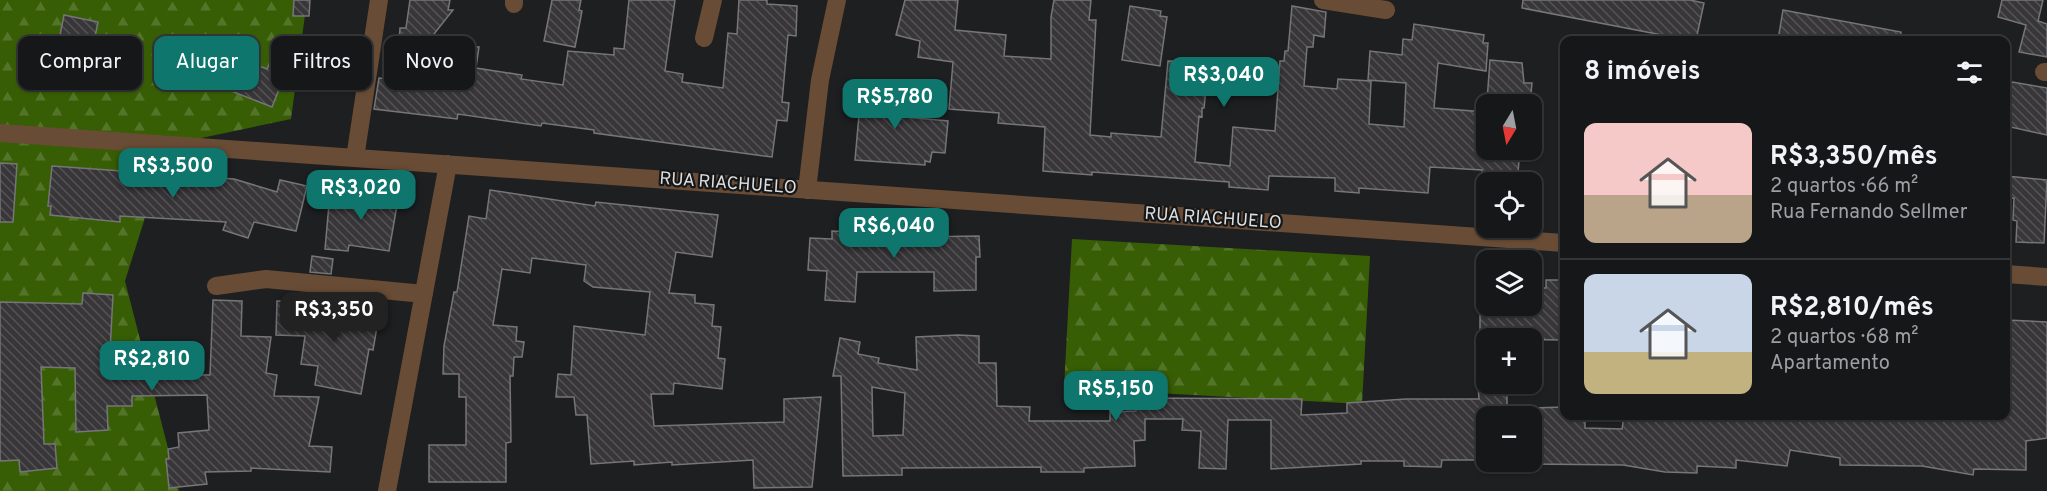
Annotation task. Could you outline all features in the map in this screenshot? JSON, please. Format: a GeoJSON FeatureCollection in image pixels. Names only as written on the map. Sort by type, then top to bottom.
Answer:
{"type":"FeatureCollection","features":[{"type":"Feature","properties":{"kind":"street"},"geometry":{"type":"LineString","coordinates":[[355,158],[379,0]]}},
{"type":"Feature","properties":{"kind":"street"},"geometry":{"type":"LineString","coordinates":[[704,38],[713,0]]}},
{"type":"Feature","properties":{"kind":"street"},"geometry":{"type":"LineString","coordinates":[[807,190],[820,80],[837,0]]}},
{"type":"Feature","properties":{"kind":"street"},"geometry":{"type":"LineString","coordinates":[[1323,0],[1386,10]]}},
{"type":"Feature","properties":{"kind":"street","name":"RUA RIACHUELO"},"geometry":{"type":"LineString","coordinates":[[0,133],[1560,243]]}},
{"type":"Feature","properties":{"kind":"street"},"geometry":{"type":"LineString","coordinates":[[387,491],[448,164]]}},
{"type":"Feature","properties":{"kind":"street"},"geometry":{"type":"LineString","coordinates":[[2010,274],[2047,277]]}},
{"type":"Feature","properties":{"kind":"street"},"geometry":{"type":"LineString","coordinates":[[216,286],[266,279],[424,294]]}},
{"type":"Feature","properties":{"kind":"green space"},"geometry":{"type":"Polygon","coordinates":[[[0,0],[307,0],[302,36],[271,36],[271,90],[295,90],[291,119],[168,145],[125,281],[179,491],[0,491],[0,0]]]}},
{"type":"Feature","properties":{"kind":"green space"},"geometry":{"type":"Polygon","coordinates":[[[1072,239],[1370,256],[1362,404],[1064,388],[1072,239]]]}},
{"type":"Feature","properties":{"kind":"building"},"geometry":{"type":"Polygon","coordinates":[[[294,0],[310,0],[309,16],[293,16],[294,0]]]}},
{"type":"Feature","properties":{"kind":"building"},"geometry":{"type":"Polygon","coordinates":[[[410,0],[450,0],[448,10],[453,10],[432,36],[399,36],[400,28],[406,28],[410,0]]]}},
{"type":"Feature","properties":{"kind":"building"},"geometry":{"type":"Polygon","coordinates":[[[552,0],[581,0],[579,10],[582,11],[575,47],[544,41],[552,0]]]}},
{"type":"Feature","properties":{"kind":"building"},"geometry":{"type":"Polygon","coordinates":[[[629,0],[675,0],[665,71],[683,74],[682,82],[723,88],[728,33],[737,34],[739,0],[767,0],[767,4],[797,6],[796,36],[788,35],[782,102],[789,103],[787,121],[777,120],[772,157],[594,133],[594,130],[542,123],[541,126],[458,114],[457,119],[374,109],[379,78],[384,78],[384,90],[475,90],[475,47],[479,47],[476,68],[522,75],[521,79],[563,85],[568,51],[614,55],[614,48],[624,49],[629,0]]]}},
{"type":"Feature","properties":{"kind":"building"},"geometry":{"type":"Polygon","coordinates":[[[905,0],[958,0],[955,30],[1006,35],[1004,56],[1051,59],[1051,17],[1054,0],[1091,0],[1089,20],[1096,20],[1090,135],[1111,137],[1111,133],[1161,137],[1168,61],[1201,62],[1200,89],[1206,89],[1202,117],[1199,116],[1195,162],[1230,166],[1233,127],[1275,131],[1280,61],[1284,61],[1285,51],[1288,51],[1292,6],[1326,12],[1324,37],[1314,35],[1313,47],[1307,47],[1304,86],[1337,89],[1338,79],[1371,81],[1369,124],[1404,127],[1406,83],[1368,80],[1370,51],[1402,55],[1403,39],[1412,40],[1414,24],[1484,35],[1483,43],[1488,43],[1486,71],[1438,63],[1434,108],[1476,111],[1476,160],[1519,160],[1518,172],[1482,172],[1482,170],[1430,167],[1428,193],[1359,188],[1359,193],[1335,191],[1335,178],[1269,176],[1268,190],[1229,187],[1229,182],[1092,172],[1092,175],[1043,171],[1045,127],[998,123],[999,113],[949,109],[953,62],[918,57],[920,41],[896,35],[905,0]]]}},
{"type":"Feature","properties":{"kind":"building"},"geometry":{"type":"Polygon","coordinates":[[[1523,0],[1690,0],[1704,3],[1697,36],[1667,36],[1522,8],[1523,0]]]}},
{"type":"Feature","properties":{"kind":"building"},"geometry":{"type":"Polygon","coordinates":[[[2002,0],[2043,0],[2038,21],[2047,24],[2047,57],[2019,52],[2026,25],[1998,17],[2002,0]]]}},
{"type":"Feature","properties":{"kind":"building"},"geometry":{"type":"Polygon","coordinates":[[[1130,6],[1161,11],[1160,16],[1167,17],[1160,66],[1122,60],[1130,6]]]}},
{"type":"Feature","properties":{"kind":"building"},"geometry":{"type":"Polygon","coordinates":[[[1783,10],[1901,32],[1900,36],[1779,36],[1783,10]]]}},
{"type":"Feature","properties":{"kind":"building"},"geometry":{"type":"Polygon","coordinates":[[[64,15],[98,22],[95,36],[60,36],[64,15]]]}},
{"type":"Feature","properties":{"kind":"building"},"geometry":{"type":"Polygon","coordinates":[[[1490,60],[1522,63],[1524,83],[1532,83],[1531,94],[1488,94],[1490,60]]]}},
{"type":"Feature","properties":{"kind":"building"},"geometry":{"type":"Polygon","coordinates":[[[270,62],[271,90],[279,90],[272,107],[229,90],[259,90],[259,66],[267,69],[270,62]]]}},
{"type":"Feature","properties":{"kind":"building"},"geometry":{"type":"Polygon","coordinates":[[[862,81],[898,85],[895,116],[948,121],[945,153],[932,152],[930,162],[925,161],[925,165],[855,160],[862,81]]]}},
{"type":"Feature","properties":{"kind":"building"},"geometry":{"type":"Polygon","coordinates":[[[2012,82],[2047,88],[2047,135],[2010,127],[2012,82]]]}},
{"type":"Feature","properties":{"kind":"building"},"geometry":{"type":"Polygon","coordinates":[[[0,163],[17,164],[13,222],[0,222],[0,163]]]}},
{"type":"Feature","properties":{"kind":"building"},"geometry":{"type":"Polygon","coordinates":[[[52,166],[234,179],[277,192],[280,180],[307,186],[296,231],[254,222],[248,238],[223,230],[226,222],[120,216],[120,222],[50,215],[51,206],[48,206],[52,166]]]}},
{"type":"Feature","properties":{"kind":"building"},"geometry":{"type":"Polygon","coordinates":[[[2010,176],[2047,180],[2044,243],[2016,242],[2017,221],[2013,220],[2014,198],[2010,198],[2010,176]]]}},
{"type":"Feature","properties":{"kind":"building"},"geometry":{"type":"Polygon","coordinates":[[[374,190],[399,194],[389,251],[349,245],[348,251],[325,249],[330,193],[373,197],[374,190]]]}},
{"type":"Feature","properties":{"kind":"building"},"geometry":{"type":"Polygon","coordinates":[[[490,190],[595,206],[596,202],[718,215],[712,257],[676,252],[669,293],[695,295],[695,303],[714,305],[712,326],[721,327],[718,358],[725,359],[722,389],[674,383],[673,394],[651,394],[654,426],[784,422],[784,399],[821,397],[812,487],[754,488],[753,460],[672,465],[672,462],[634,465],[634,461],[591,464],[587,415],[576,415],[574,397],[556,397],[558,374],[571,375],[574,326],[645,335],[650,292],[593,287],[584,281],[586,265],[532,258],[530,273],[502,269],[493,325],[517,327],[516,341],[524,342],[522,357],[514,357],[513,376],[510,376],[511,442],[506,443],[506,482],[429,482],[429,445],[466,445],[466,397],[459,397],[459,374],[443,374],[444,346],[454,292],[457,292],[469,216],[486,219],[490,190]]]}},
{"type":"Feature","properties":{"kind":"building"},"geometry":{"type":"Polygon","coordinates":[[[879,225],[914,228],[914,237],[979,236],[980,257],[976,257],[976,290],[934,291],[934,272],[857,272],[855,302],[825,300],[827,271],[808,270],[810,238],[832,239],[832,231],[879,233],[879,225]]]}},
{"type":"Feature","properties":{"kind":"building"},"geometry":{"type":"Polygon","coordinates":[[[312,256],[333,259],[331,274],[310,272],[312,256]]]}},
{"type":"Feature","properties":{"kind":"building"},"geometry":{"type":"Polygon","coordinates":[[[1546,280],[1560,280],[1560,340],[1542,340],[1542,328],[1480,328],[1480,316],[1542,316],[1542,288],[1546,288],[1546,280]]]}},
{"type":"Feature","properties":{"kind":"building"},"geometry":{"type":"Polygon","coordinates":[[[83,293],[113,295],[110,351],[121,352],[119,374],[210,375],[213,300],[242,301],[241,336],[271,337],[266,373],[277,375],[274,396],[319,397],[309,446],[332,447],[330,472],[251,468],[251,471],[205,472],[207,484],[169,488],[166,459],[169,459],[168,449],[179,447],[178,433],[209,430],[207,395],[132,396],[132,406],[107,406],[108,430],[76,432],[75,368],[41,367],[44,444],[55,444],[57,468],[20,472],[19,460],[0,461],[0,302],[82,304],[83,293]]]}},
{"type":"Feature","properties":{"kind":"building"},"geometry":{"type":"Polygon","coordinates":[[[353,300],[381,304],[373,350],[369,349],[361,394],[315,385],[318,366],[301,364],[305,336],[276,335],[277,301],[302,301],[301,318],[349,326],[353,300]]]}},
{"type":"Feature","properties":{"kind":"building"},"geometry":{"type":"Polygon","coordinates":[[[2010,320],[2047,322],[2047,438],[2026,441],[2026,470],[1974,469],[1973,475],[1922,466],[1840,465],[1840,458],[1790,450],[1787,466],[1736,460],[1736,468],[1697,466],[1697,473],[1665,472],[1623,465],[1542,464],[1542,408],[1560,407],[1560,420],[1585,420],[1585,428],[1622,429],[1623,420],[2010,420],[2010,320]]]}},
{"type":"Feature","properties":{"kind":"building"},"geometry":{"type":"Polygon","coordinates":[[[979,336],[979,363],[996,363],[997,406],[1030,407],[1029,421],[1110,421],[1110,412],[1136,411],[1136,398],[1302,399],[1301,415],[1347,413],[1347,403],[1406,399],[1479,399],[1479,394],[1507,394],[1507,406],[1476,406],[1476,460],[1442,460],[1441,467],[1404,466],[1404,461],[1361,461],[1361,464],[1271,469],[1271,420],[1228,420],[1226,469],[1199,468],[1201,431],[1182,430],[1183,419],[1145,419],[1145,440],[1134,441],[1135,466],[1084,468],[1084,472],[1041,472],[1041,467],[902,468],[902,475],[843,476],[841,376],[833,376],[840,338],[860,342],[858,354],[879,358],[878,363],[917,370],[916,337],[979,336]],[[872,387],[873,436],[903,435],[905,393],[872,387]]]}}]}
